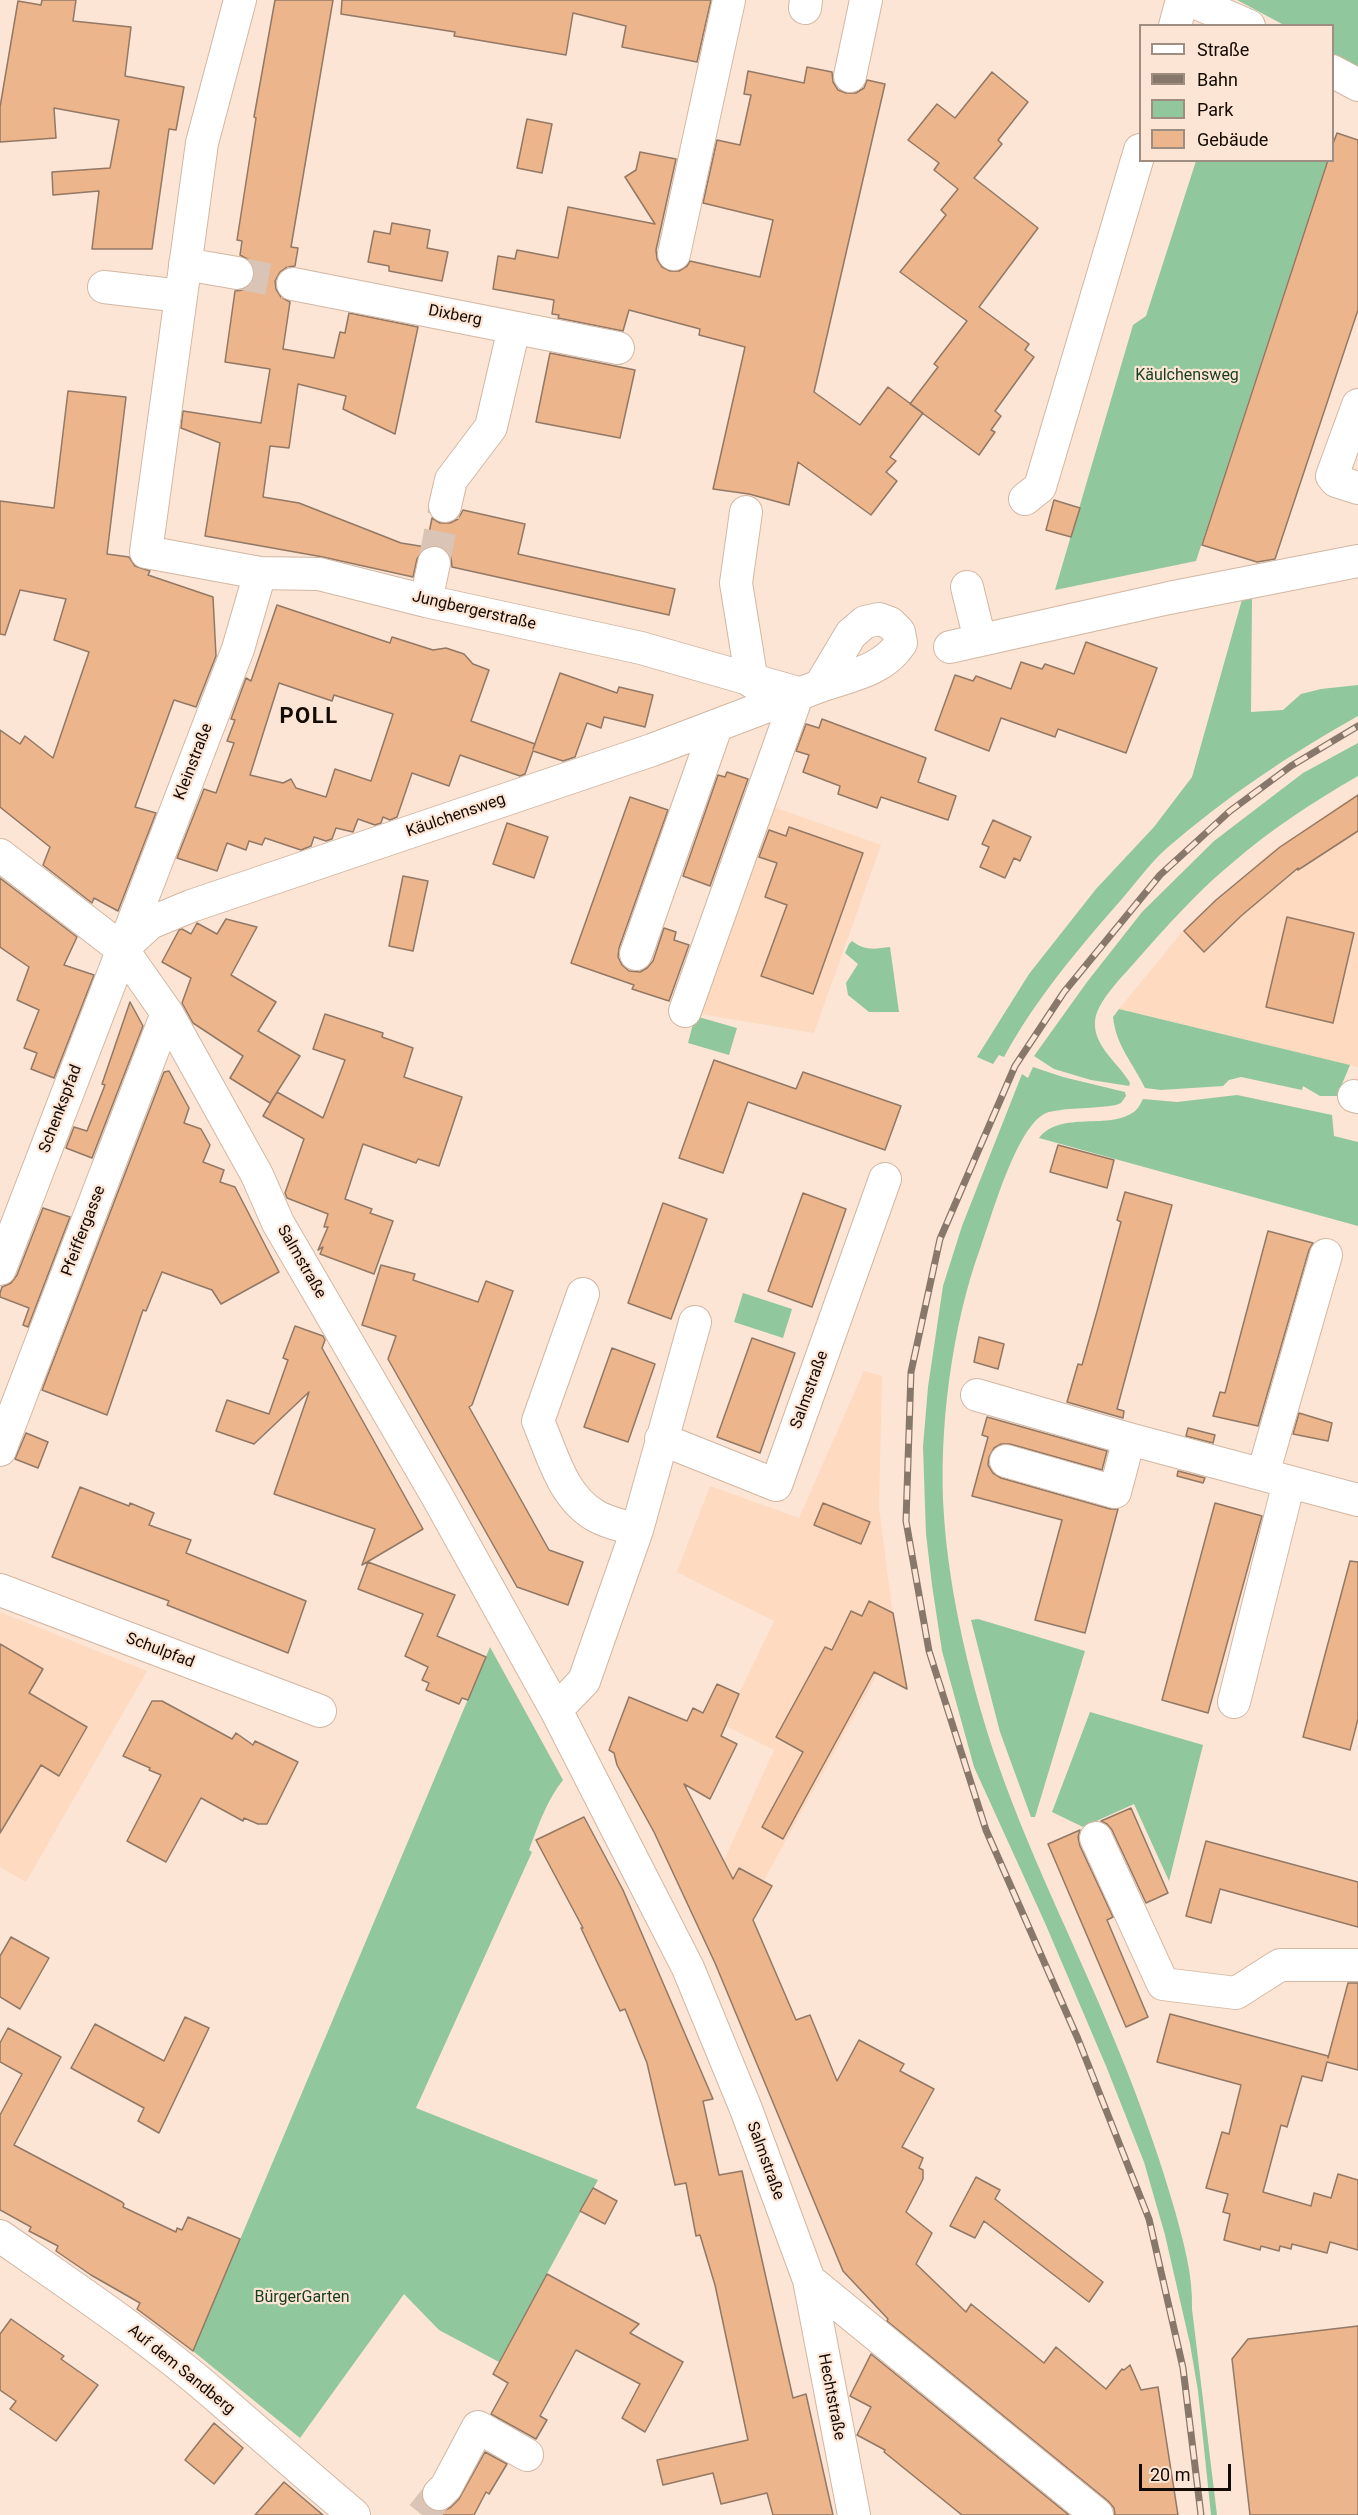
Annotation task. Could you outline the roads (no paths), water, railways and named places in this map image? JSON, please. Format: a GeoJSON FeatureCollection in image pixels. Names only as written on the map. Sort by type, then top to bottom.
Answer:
{"type":"FeatureCollection","features":[{"type":"Feature","properties":{"kind":"street"},"geometry":{"type":"LineString","coordinates":[[104,287],[181,296],[202,144],[240,0]]}},
{"type":"Feature","properties":{"kind":"street"},"geometry":{"type":"LineString","coordinates":[[675,254],[729,0]]}},
{"type":"Feature","properties":{"kind":"street"},"geometry":{"type":"LineString","coordinates":[[850,76],[866,0]]}},
{"type":"Feature","properties":{"kind":"street"},"geometry":{"type":"LineString","coordinates":[[1176,24],[1182,0]]}},
{"type":"Feature","properties":{"kind":"street"},"geometry":{"type":"LineString","coordinates":[[1190,0],[1244,24]]}},
{"type":"Feature","properties":{"kind":"street"},"geometry":{"type":"LineString","coordinates":[[1334,72],[1358,85]]}},
{"type":"Feature","properties":{"kind":"street"},"geometry":{"type":"LineString","coordinates":[[1025,499],[1040,487],[1139,153]]}},
{"type":"Feature","properties":{"kind":"street"},"geometry":{"type":"LineString","coordinates":[[185,264],[237,273]]}},
{"type":"Feature","properties":{"kind":"street","name":"Dixberg"},"geometry":{"type":"LineString","coordinates":[[292,284],[618,348]]}},
{"type":"Feature","properties":{"kind":"street","name":"Jungbergerstraße"},"geometry":{"type":"LineString","coordinates":[[181,296],[146,552],[260,573],[319,574],[426,601],[640,648],[752,682],[809,690]]}},
{"type":"Feature","properties":{"kind":"street"},"geometry":{"type":"LineString","coordinates":[[445,506],[451,480],[491,427],[514,328]]}},
{"type":"Feature","properties":{"kind":"street"},"geometry":{"type":"LineString","coordinates":[[1358,405],[1332,476],[1336,481],[1358,488]]}},
{"type":"Feature","properties":{"kind":"street"},"geometry":{"type":"LineString","coordinates":[[746,512],[736,583],[752,682]]}},
{"type":"Feature","properties":{"kind":"street"},"geometry":{"type":"LineString","coordinates":[[950,647],[1169,598],[1358,561]]}},
{"type":"Feature","properties":{"kind":"street"},"geometry":{"type":"LineString","coordinates":[[426,601],[434,563]]}},
{"type":"Feature","properties":{"kind":"street","name":"Kleinstraße"},"geometry":{"type":"LineString","coordinates":[[122,949],[238,649],[260,573]]}},
{"type":"Feature","properties":{"kind":"street"},"geometry":{"type":"LineString","coordinates":[[967,587],[980,640]]}},
{"type":"Feature","properties":{"kind":"street"},"geometry":{"type":"LineString","coordinates":[[685,1011],[809,690]]}},
{"type":"Feature","properties":{"kind":"street","name":"Käulchensweg"},"geometry":{"type":"LineString","coordinates":[[122,949],[150,923],[191,906],[716,727],[809,690]]}},
{"type":"Feature","properties":{"kind":"street"},"geometry":{"type":"LineString","coordinates":[[636,954],[716,727]]}},
{"type":"Feature","properties":{"kind":"street","name":"Salmstraße"},"geometry":{"type":"LineString","coordinates":[[0,855],[122,949],[167,1013],[240,1143],[278,1223],[437,1496],[556,1710],[688,1968],[746,2109],[809,2280]]}},
{"type":"Feature","properties":{"kind":"street","name":"Schenkspfad"},"geometry":{"type":"LineString","coordinates":[[0,1269],[122,949]]}},
{"type":"Feature","properties":{"kind":"street","name":"Pfeiffergasse"},"geometry":{"type":"LineString","coordinates":[[0,1450],[167,1013]]}},
{"type":"Feature","properties":{"kind":"street","name":"Salmstraße"},"geometry":{"type":"LineString","coordinates":[[661,1439],[776,1485],[885,1179]]}},
{"type":"Feature","properties":{"kind":"street"},"geometry":{"type":"LineString","coordinates":[[1234,1702],[1262,1474],[1326,1255]]}},
{"type":"Feature","properties":{"kind":"street"},"geometry":{"type":"LineString","coordinates":[[583,1294],[538,1421],[569,1492],[577,1503],[598,1517],[637,1530]]}},
{"type":"Feature","properties":{"kind":"street"},"geometry":{"type":"LineString","coordinates":[[556,1710],[584,1681],[637,1530],[695,1322]]}},
{"type":"Feature","properties":{"kind":"street"},"geometry":{"type":"LineString","coordinates":[[977,1395],[1129,1439],[1358,1500]]}},
{"type":"Feature","properties":{"kind":"street"},"geometry":{"type":"LineString","coordinates":[[1006,1461],[1115,1492],[1129,1439]]}},
{"type":"Feature","properties":{"kind":"street","name":"Schulpfad"},"geometry":{"type":"LineString","coordinates":[[0,1590],[320,1712]]}},
{"type":"Feature","properties":{"kind":"street"},"geometry":{"type":"LineString","coordinates":[[1096,1838],[1163,1984],[1236,1993],[1280,1965],[1358,1965]]}},
{"type":"Feature","properties":{"kind":"street","name":"Auf dem Sandberg"},"geometry":{"type":"LineString","coordinates":[[0,2236],[163,2354],[223,2401],[259,2435],[354,2515]]}},
{"type":"Feature","properties":{"kind":"street"},"geometry":{"type":"LineString","coordinates":[[809,2280],[1097,2515]]}},
{"type":"Feature","properties":{"kind":"street","name":"Hechtstraße"},"geometry":{"type":"LineString","coordinates":[[809,2280],[854,2515]]}},
{"type":"Feature","properties":{"kind":"street"},"geometry":{"type":"LineString","coordinates":[[439,2494],[446,2487],[478,2427],[527,2455]]}},
{"type":"Feature","properties":{"kind":"tunnel"},"geometry":{"type":"LineString","coordinates":[[237,273],[293,284]]}},
{"type":"Feature","properties":{"kind":"tunnel"},"geometry":{"type":"LineString","coordinates":[[434,563],[445,506]]}},
{"type":"Feature","properties":{"kind":"tunnel"},"geometry":{"type":"LineString","coordinates":[[422,2515],[439,2494]]}},
{"type":"Feature","properties":{"kind":"railway"},"geometry":{"type":"LineString","coordinates":[[1201,2515],[1183,2368],[1149,2219],[1078,2039],[986,1830],[929,1651],[906,1521],[911,1372],[940,1239],[1015,1066],[1064,992],[1160,875],[1230,811],[1291,766],[1358,726]]}},
{"type":"Feature","properties":{"kind":"district","name":"POLL"},"geometry":{"type":"Point","coordinates":[309,717]}},
{"type":"Feature","properties":{"kind":"park label","name":"BürgerGarten"},"geometry":{"type":"Point","coordinates":[302,2298]}}]}
